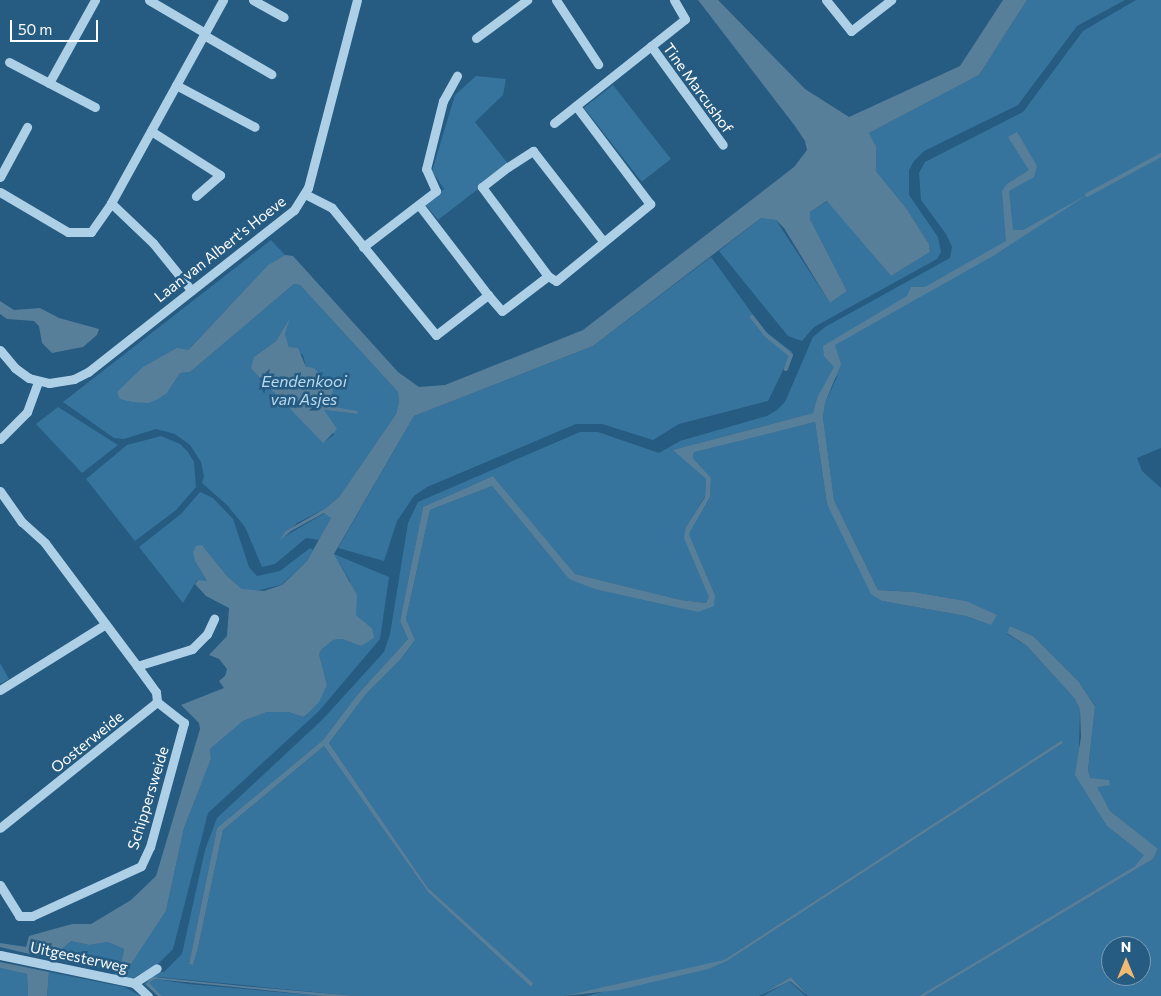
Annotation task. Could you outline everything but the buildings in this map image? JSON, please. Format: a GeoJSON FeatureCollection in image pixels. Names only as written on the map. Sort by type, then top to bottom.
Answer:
{"type":"FeatureCollection","features":[{"type":"Feature","properties":{"kind":"street"},"geometry":{"type":"LineString","coordinates":[[49,83],[95,0]]}},
{"type":"Feature","properties":{"kind":"street"},"geometry":{"type":"LineString","coordinates":[[148,0],[271,74]]}},
{"type":"Feature","properties":{"kind":"street"},"geometry":{"type":"LineString","coordinates":[[0,192],[75,234],[91,232],[111,203],[223,0]]}},
{"type":"Feature","properties":{"kind":"street"},"geometry":{"type":"LineString","coordinates":[[253,0],[284,17]]}},
{"type":"Feature","properties":{"kind":"street","name":"Laan van Albert's Hoeve"},"geometry":{"type":"LineString","coordinates":[[38,381],[65,382],[88,372],[294,210],[305,194],[357,0]]}},
{"type":"Feature","properties":{"kind":"street"},"geometry":{"type":"LineString","coordinates":[[476,38],[527,0]]}},
{"type":"Feature","properties":{"kind":"street"},"geometry":{"type":"LineString","coordinates":[[556,0],[598,64]]}},
{"type":"Feature","properties":{"kind":"street"},"geometry":{"type":"LineString","coordinates":[[554,123],[685,19],[674,0]]}},
{"type":"Feature","properties":{"kind":"street"},"geometry":{"type":"LineString","coordinates":[[826,0],[851,31],[891,0]]}},
{"type":"Feature","properties":{"kind":"street","name":"Tine Marcushof"},"geometry":{"type":"LineString","coordinates":[[652,46],[723,145]]}},
{"type":"Feature","properties":{"kind":"street"},"geometry":{"type":"LineString","coordinates":[[9,62],[94,107]]}},
{"type":"Feature","properties":{"kind":"street"},"geometry":{"type":"LineString","coordinates":[[363,247],[436,191],[426,169],[443,101],[457,76]]}},
{"type":"Feature","properties":{"kind":"street"},"geometry":{"type":"LineString","coordinates":[[176,85],[255,127]]}},
{"type":"Feature","properties":{"kind":"street"},"geometry":{"type":"LineString","coordinates":[[576,106],[650,204],[556,281],[548,276],[482,186],[533,152],[603,242]]}},
{"type":"Feature","properties":{"kind":"street"},"geometry":{"type":"LineString","coordinates":[[0,177],[27,126]]}},
{"type":"Feature","properties":{"kind":"street"},"geometry":{"type":"LineString","coordinates":[[151,131],[220,175],[196,196]]}},
{"type":"Feature","properties":{"kind":"street"},"geometry":{"type":"LineString","coordinates":[[305,194],[328,204],[436,335],[488,295]]}},
{"type":"Feature","properties":{"kind":"street"},"geometry":{"type":"LineString","coordinates":[[111,203],[152,243],[191,290]]}},
{"type":"Feature","properties":{"kind":"street"},"geometry":{"type":"LineString","coordinates":[[420,205],[502,311],[548,276]]}},
{"type":"Feature","properties":{"kind":"street"},"geometry":{"type":"LineString","coordinates":[[0,350],[15,368],[38,381],[27,412],[0,439]]}},
{"type":"Feature","properties":{"kind":"street"},"geometry":{"type":"LineString","coordinates":[[0,492],[22,522],[45,543],[104,625],[156,692],[158,702]]}},
{"type":"Feature","properties":{"kind":"street"},"geometry":{"type":"LineString","coordinates":[[137,666],[192,649],[207,634],[214,619]]}},
{"type":"Feature","properties":{"kind":"street"},"geometry":{"type":"LineString","coordinates":[[0,690],[104,625]]}},
{"type":"Feature","properties":{"kind":"street","name":"Oosterweide"},"geometry":{"type":"LineString","coordinates":[[0,828],[158,702]]}},
{"type":"Feature","properties":{"kind":"street","name":"Schippersweide"},"geometry":{"type":"LineString","coordinates":[[0,886],[19,916],[32,916],[141,866],[150,847],[184,724],[158,702]]}},
{"type":"Feature","properties":{"kind":"street","name":"Uitgeesterweg"},"geometry":{"type":"LineString","coordinates":[[0,955],[134,983],[148,996]]}},
{"type":"Feature","properties":{"kind":"street"},"geometry":{"type":"LineString","coordinates":[[134,983],[157,968]]}},
{"type":"Feature","properties":{"kind":"shaded area"},"geometry":{"type":"Polygon","coordinates":[[[1027,0],[1125,0],[1077,26],[1018,105],[924,151],[914,161],[909,170],[909,195],[938,237],[941,252],[937,259],[814,327],[802,341],[788,336],[719,251],[761,218],[776,220],[830,303],[847,291],[810,219],[810,212],[828,201],[891,276],[930,252],[929,244],[906,208],[876,171],[876,146],[869,133],[979,75],[1027,0]]]}},
{"type":"Feature","properties":{"kind":"shaded area"},"geometry":{"type":"Polygon","coordinates":[[[1136,0],[1161,0],[1161,448],[1137,458],[1142,471],[1161,488],[1161,996],[924,996],[1153,859],[1158,850],[1110,811],[1090,779],[1088,770],[1095,705],[1079,682],[1033,636],[1010,626],[1007,634],[1027,646],[1075,699],[1080,710],[1079,745],[1089,796],[1107,826],[1145,855],[1135,866],[919,996],[808,996],[791,977],[759,996],[586,996],[727,961],[1063,743],[1062,740],[724,960],[710,965],[564,996],[356,996],[159,977],[140,984],[154,972],[164,972],[182,954],[205,850],[217,818],[323,719],[384,652],[390,634],[408,523],[418,502],[580,432],[598,432],[659,453],[680,441],[767,416],[777,410],[785,402],[813,337],[825,327],[950,258],[952,247],[946,234],[921,200],[919,173],[925,162],[1023,112],[1083,31],[1136,0]],[[838,375],[817,398],[813,413],[674,450],[706,479],[705,496],[686,527],[710,597],[706,603],[681,600],[575,574],[493,476],[423,507],[400,621],[408,639],[358,694],[323,740],[217,828],[189,964],[193,965],[198,948],[223,830],[324,746],[428,892],[531,987],[532,983],[428,888],[329,743],[366,694],[400,660],[415,640],[406,619],[430,510],[492,486],[569,579],[698,612],[715,595],[689,534],[710,497],[711,478],[693,458],[694,451],[815,422],[827,504],[882,601],[966,616],[991,625],[966,601],[914,592],[878,590],[834,500],[823,417],[825,403],[838,375]]]}},
{"type":"Feature","properties":{"kind":"shaded area"},"geometry":{"type":"Polygon","coordinates":[[[476,76],[506,79],[503,95],[475,122],[509,165],[438,220],[425,204],[444,189],[432,171],[455,95],[476,76]]]}},
{"type":"Feature","properties":{"kind":"shaded area"},"geometry":{"type":"Polygon","coordinates":[[[613,85],[671,159],[642,182],[584,108],[613,85]]]}},
{"type":"Feature","properties":{"kind":"shaded area"},"geometry":{"type":"Polygon","coordinates":[[[271,240],[285,255],[268,265],[188,350],[167,393],[180,373],[190,372],[294,284],[300,285],[398,392],[399,402],[396,414],[339,497],[326,508],[297,523],[282,538],[325,513],[331,518],[319,540],[306,538],[275,564],[262,567],[245,527],[227,505],[202,483],[204,476],[201,462],[190,445],[175,434],[156,429],[124,439],[114,438],[63,402],[271,240]],[[289,320],[276,341],[254,357],[325,441],[334,435],[324,410],[358,414],[329,406],[333,395],[306,367],[303,355],[289,347],[285,334],[289,320]]]}},
{"type":"Feature","properties":{"kind":"shaded area"},"geometry":{"type":"Polygon","coordinates":[[[711,257],[765,331],[792,352],[768,401],[679,424],[653,440],[602,424],[576,424],[427,487],[414,496],[397,521],[384,561],[338,548],[414,416],[593,346],[711,257]]]}},
{"type":"Feature","properties":{"kind":"shaded area"},"geometry":{"type":"Polygon","coordinates":[[[58,407],[118,445],[82,473],[36,424],[58,407]]]}},
{"type":"Feature","properties":{"kind":"shaded area"},"geometry":{"type":"Polygon","coordinates":[[[161,436],[180,444],[188,452],[194,462],[196,487],[176,510],[135,541],[86,479],[127,445],[161,436]]]}},
{"type":"Feature","properties":{"kind":"shaded area"},"geometry":{"type":"Polygon","coordinates":[[[200,492],[213,498],[233,519],[249,567],[257,576],[280,571],[310,548],[313,550],[307,561],[281,585],[251,592],[242,589],[227,576],[202,545],[195,561],[207,581],[197,580],[183,603],[139,547],[181,514],[200,492]]]}},
{"type":"Feature","properties":{"kind":"shaded area"},"geometry":{"type":"Polygon","coordinates":[[[334,554],[389,577],[380,639],[319,711],[208,813],[173,949],[159,963],[130,980],[114,975],[116,971],[59,961],[62,949],[71,941],[89,945],[108,942],[124,949],[120,969],[126,972],[166,911],[184,828],[211,759],[210,749],[243,721],[267,712],[288,712],[305,717],[327,685],[319,654],[322,649],[332,640],[342,639],[361,646],[372,628],[356,615],[350,581],[334,554]]]}},
{"type":"Feature","properties":{"kind":"shaded area"},"geometry":{"type":"Polygon","coordinates":[[[0,663],[9,679],[0,684],[0,663]]]}},
{"type":"Feature","properties":{"kind":"shaded area"},"geometry":{"type":"Polygon","coordinates":[[[0,968],[27,974],[28,996],[0,996],[0,968]]]}},
{"type":"Feature","properties":{"kind":"shaded area"},"geometry":{"type":"Polygon","coordinates":[[[49,972],[124,987],[141,996],[47,996],[49,972]]]}},
{"type":"Feature","properties":{"kind":"shaded area"},"geometry":{"type":"Polygon","coordinates":[[[155,979],[188,984],[322,996],[162,996],[148,983],[155,979]]]}},
{"type":"Feature","properties":{"kind":"shaded area"},"geometry":{"type":"Polygon","coordinates":[[[789,981],[806,996],[763,996],[775,989],[789,981]]]}},
{"type":"Feature","properties":{"kind":"water"},"geometry":{"type":"Polygon","coordinates":[[[698,0],[718,0],[805,89],[849,117],[960,66],[1003,0],[1027,0],[979,75],[869,133],[876,146],[876,171],[906,208],[929,244],[930,252],[891,276],[827,201],[810,212],[810,219],[847,291],[830,303],[784,228],[776,220],[761,218],[593,346],[414,416],[334,554],[357,595],[356,615],[372,628],[374,638],[361,646],[342,639],[333,640],[322,649],[319,654],[327,685],[319,702],[304,717],[288,712],[267,712],[243,721],[210,749],[211,759],[184,828],[166,911],[126,972],[120,969],[124,949],[108,942],[89,945],[71,941],[62,949],[59,961],[0,947],[0,943],[26,947],[29,936],[72,924],[91,924],[131,900],[156,876],[200,729],[199,723],[181,705],[224,688],[219,681],[225,676],[227,669],[219,659],[209,655],[227,636],[229,608],[206,596],[195,584],[198,580],[207,581],[195,561],[193,552],[196,546],[202,545],[227,576],[242,589],[264,591],[282,585],[307,561],[331,518],[324,513],[291,531],[280,540],[286,531],[326,508],[339,497],[396,414],[399,402],[398,392],[300,285],[294,284],[190,372],[180,373],[167,393],[158,399],[149,403],[132,402],[120,399],[117,392],[143,367],[177,348],[188,350],[268,265],[285,255],[293,256],[398,372],[419,387],[445,385],[583,330],[794,167],[807,150],[805,141],[795,126],[698,0]]]}},
{"type":"Feature","properties":{"kind":"water"},"geometry":{"type":"Polygon","coordinates":[[[1017,132],[1037,166],[1034,177],[1009,191],[1013,230],[1023,230],[1087,195],[993,256],[835,345],[841,364],[825,403],[823,417],[834,500],[878,590],[914,592],[966,601],[997,615],[991,625],[966,616],[882,601],[871,594],[827,504],[815,422],[694,452],[693,458],[711,478],[710,497],[689,534],[715,595],[714,606],[698,612],[595,589],[569,579],[492,486],[430,510],[406,619],[415,640],[400,660],[366,694],[329,743],[428,888],[533,983],[531,987],[428,892],[324,746],[223,830],[198,948],[193,965],[189,964],[217,828],[323,740],[358,694],[408,639],[400,621],[423,507],[493,476],[575,574],[681,600],[706,603],[709,597],[684,538],[686,527],[705,497],[706,479],[673,450],[813,413],[817,398],[834,367],[824,356],[823,346],[907,296],[911,287],[925,287],[1006,241],[1002,191],[1007,184],[1029,170],[1008,137],[1017,132]]]}},
{"type":"Feature","properties":{"kind":"water"},"geometry":{"type":"Polygon","coordinates":[[[0,301],[14,310],[40,308],[59,318],[99,329],[97,335],[83,347],[52,353],[42,343],[39,326],[34,321],[7,319],[0,314],[0,301]]]}},
{"type":"Feature","properties":{"kind":"water","name":"Eendenkooi van Asjes"},"geometry":{"type":"Polygon","coordinates":[[[290,318],[285,334],[289,347],[298,348],[306,367],[314,368],[333,389],[329,406],[357,411],[358,414],[324,410],[337,429],[323,443],[251,368],[254,357],[276,341],[290,318]]]}},
{"type":"Feature","properties":{"kind":"water"},"geometry":{"type":"Polygon","coordinates":[[[1010,626],[1033,636],[1079,682],[1095,706],[1088,770],[1090,778],[1109,780],[1110,785],[1097,787],[1110,811],[1158,849],[1153,859],[924,996],[919,996],[1135,866],[1144,855],[1107,826],[1075,775],[1081,737],[1080,710],[1075,699],[1027,646],[1007,633],[1010,626]]]}},
{"type":"Feature","properties":{"kind":"water"},"geometry":{"type":"Polygon","coordinates":[[[1062,740],[1063,743],[727,961],[708,969],[619,990],[564,996],[724,960],[1062,740]]]}},
{"type":"Feature","properties":{"kind":"water"},"geometry":{"type":"Polygon","coordinates":[[[0,962],[49,972],[47,996],[28,996],[27,974],[0,968],[0,962]]]}},
{"type":"Feature","properties":{"kind":"water"},"geometry":{"type":"Polygon","coordinates":[[[153,977],[356,996],[322,996],[155,979],[149,983],[162,996],[158,996],[145,984],[153,977]]]}},
{"type":"Feature","properties":{"kind":"water"},"geometry":{"type":"Polygon","coordinates":[[[791,977],[808,996],[790,981],[759,996],[791,977]]]}},
{"type":"Feature","properties":{"kind":"waterway"},"geometry":{"type":"LineString","coordinates":[[1087,195],[1161,155]]}},
{"type":"Feature","properties":{"kind":"waterway"},"geometry":{"type":"LineString","coordinates":[[752,317],[766,335],[791,355],[786,369]]}}]}
